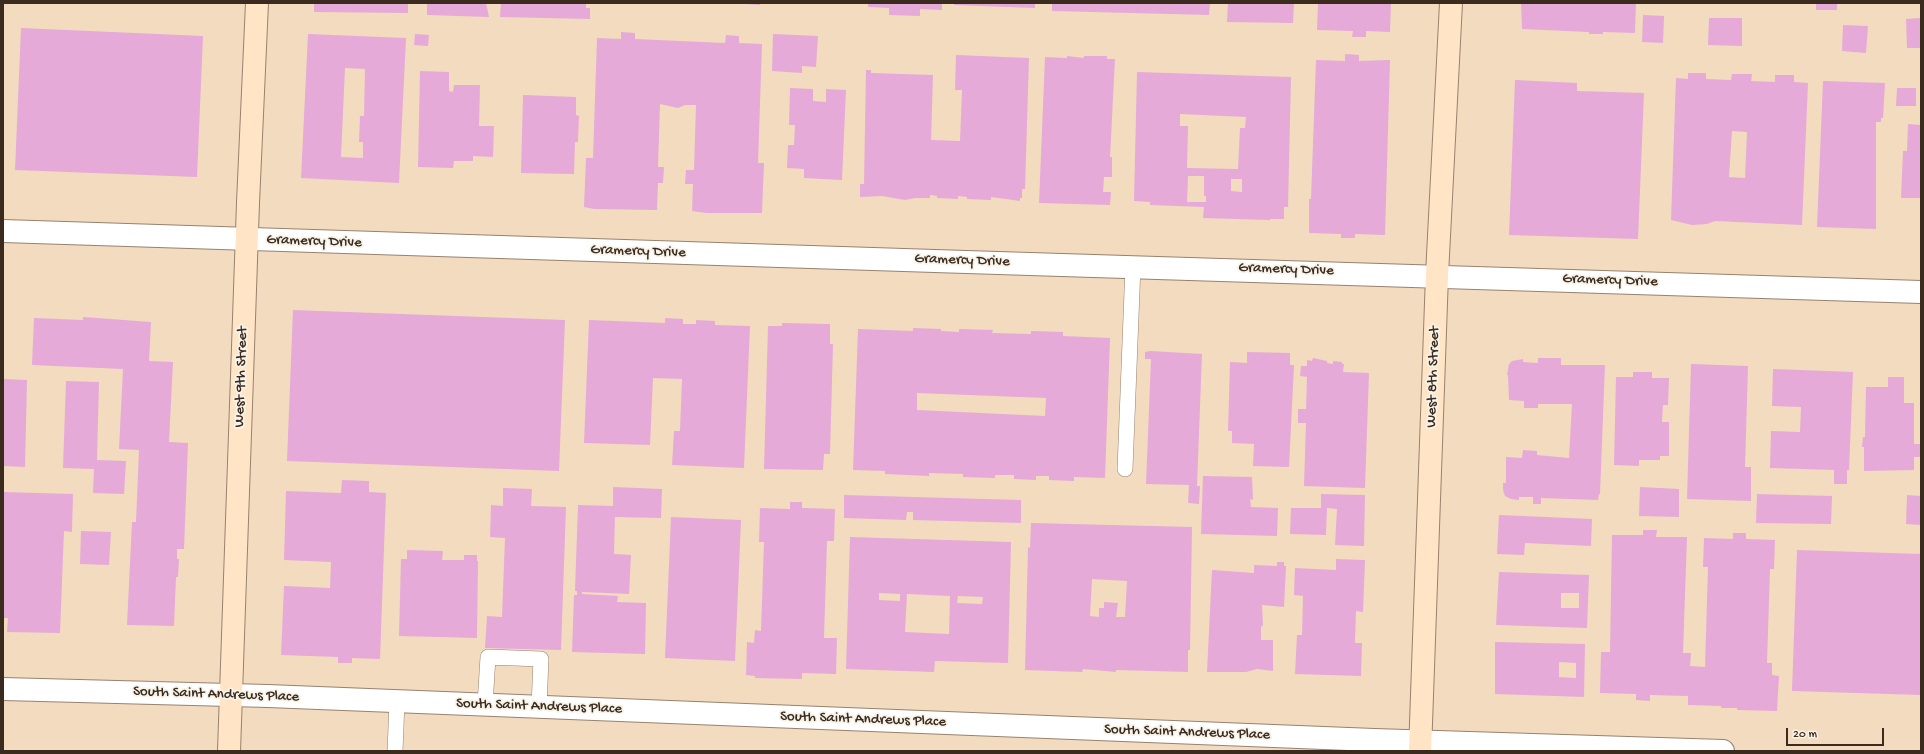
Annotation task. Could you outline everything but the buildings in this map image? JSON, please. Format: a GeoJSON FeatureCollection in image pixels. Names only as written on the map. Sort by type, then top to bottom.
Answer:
{"type":"FeatureCollection","features":[{"type":"Feature","properties":{"kind":"street","name":"West 9th Street"},"geometry":{"type":"LineString","coordinates":[[229,751],[257,3]]}},
{"type":"Feature","properties":{"kind":"street","name":"West 8th Street"},"geometry":{"type":"LineString","coordinates":[[1420,746],[1437,275],[1451,3]]}},
{"type":"Feature","properties":{"kind":"street","name":"Gramercy Drive"},"geometry":{"type":"LineString","coordinates":[[3,232],[1437,275],[1921,292]]}},
{"type":"Feature","properties":{"kind":"street","name":"South Saint Andrews Place"},"geometry":{"type":"LineString","coordinates":[[3,689],[232,695],[539,707],[1420,746],[1723,751]]}},
{"type":"Feature","properties":{"kind":"lane"},"geometry":{"type":"LineString","coordinates":[[1126,469],[1133,266]]}},
{"type":"Feature","properties":{"kind":"lane"},"geometry":{"type":"LineString","coordinates":[[485,705],[488,657],[541,659],[539,707]]}},
{"type":"Feature","properties":{"kind":"lane"},"geometry":{"type":"LineString","coordinates":[[396,751],[397,702]]}}]}
